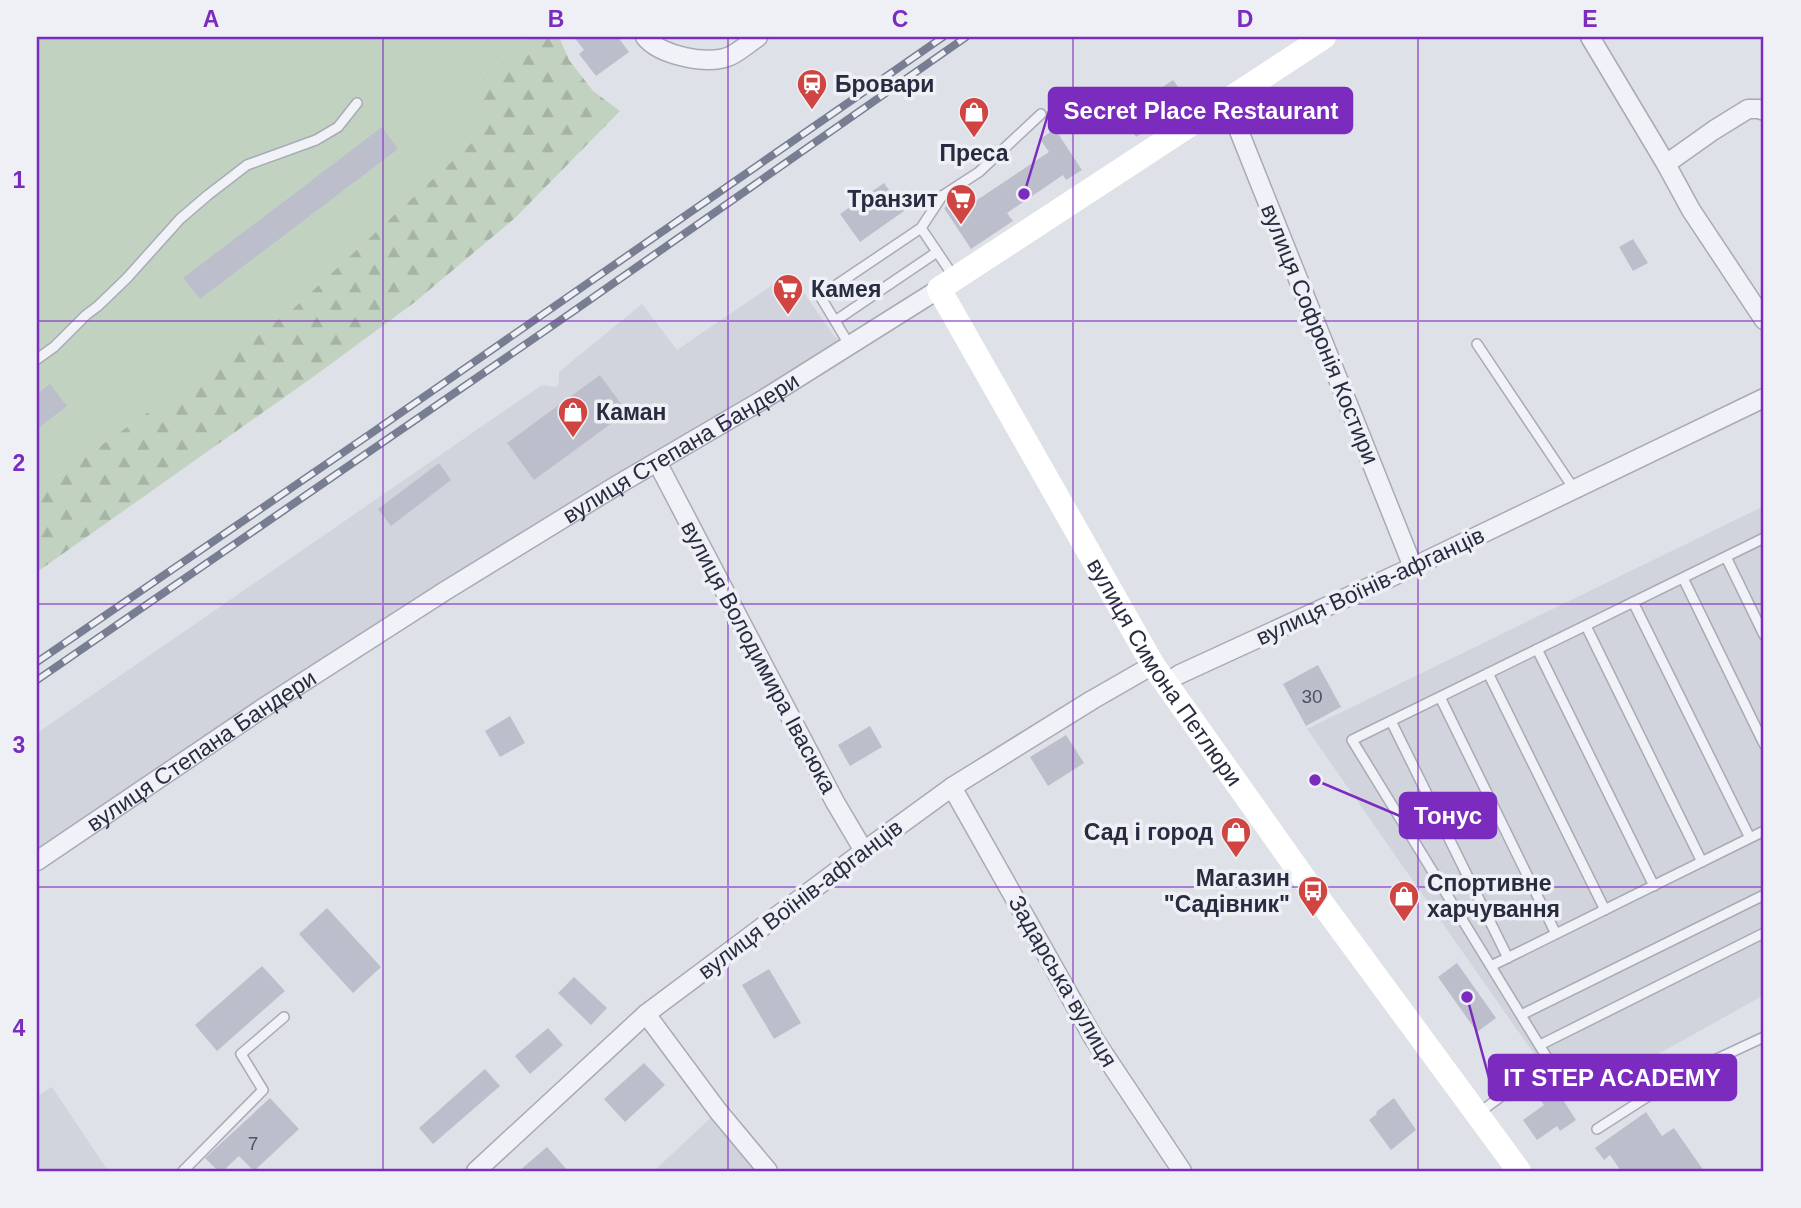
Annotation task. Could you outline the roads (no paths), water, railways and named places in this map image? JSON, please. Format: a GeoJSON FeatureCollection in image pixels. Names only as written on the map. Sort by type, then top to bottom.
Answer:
{"type":"FeatureCollection","features":[{"type":"Feature","properties":{"kind":"street"},"geometry":{"type":"LineString","coordinates":[[645,37],[647,41],[667,51],[699,61],[729,57],[758,37]]}},
{"type":"Feature","properties":{"kind":"street","name":"вулиця Степана Бандери"},"geometry":{"type":"LineString","coordinates":[[37,862],[351,651],[531,537],[850,346],[1324,37]]}},
{"type":"Feature","properties":{"kind":"street"},"geometry":{"type":"LineString","coordinates":[[1590,37],[1666,164],[1690,210],[1764,320]]}},
{"type":"Feature","properties":{"kind":"street","name":"вулиця Софронія Костири"},"geometry":{"type":"LineString","coordinates":[[1227,101],[1413,567]]}},
{"type":"Feature","properties":{"kind":"street"},"geometry":{"type":"LineString","coordinates":[[1666,164],[1748,109],[1764,111]]}},
{"type":"Feature","properties":{"kind":"street","name":"вулиця Симона Петлюри"},"geometry":{"type":"LineString","coordinates":[[947,284],[1160,674],[1313,891],[1519,1171]]}},
{"type":"Feature","properties":{"kind":"street","name":"вулиця Воїнів-афганців"},"geometry":{"type":"LineString","coordinates":[[476,1171],[646,1014],[952,787],[1092,700],[1160,674],[1180,674],[1413,567],[1764,398]]}},
{"type":"Feature","properties":{"kind":"street","name":"вулиця Володимира Івасюка"},"geometry":{"type":"LineString","coordinates":[[657,462],[864,851]]}},
{"type":"Feature","properties":{"kind":"street","name":"Задарська вулиця"},"geometry":{"type":"LineString","coordinates":[[952,787],[1094,1039],[1182,1171]]}},
{"type":"Feature","properties":{"kind":"street"},"geometry":{"type":"LineString","coordinates":[[646,1014],[718,1111],[768,1171]]}},
{"type":"Feature","properties":{"kind":"lane"},"geometry":{"type":"LineString","coordinates":[[37,359],[98,306],[180,219],[208,195],[247,165],[316,140],[338,127],[357,103]]}},
{"type":"Feature","properties":{"kind":"lane"},"geometry":{"type":"LineString","coordinates":[[850,346],[820,296],[921,228],[942,196],[979,172],[1041,114]]}},
{"type":"Feature","properties":{"kind":"lane"},"geometry":{"type":"LineString","coordinates":[[921,228],[937,253],[947,284]]}},
{"type":"Feature","properties":{"kind":"lane"},"geometry":{"type":"LineString","coordinates":[[835,321],[937,253]]}},
{"type":"Feature","properties":{"kind":"lane"},"geometry":{"type":"LineString","coordinates":[[1477,344],[1574,489]]}},
{"type":"Feature","properties":{"kind":"lane"},"geometry":{"type":"LineString","coordinates":[[1477,1114],[1549,1060],[1352,740],[1764,538]]}},
{"type":"Feature","properties":{"kind":"lane"},"geometry":{"type":"LineString","coordinates":[[1726,557],[1764,635]]}},
{"type":"Feature","properties":{"kind":"lane"},"geometry":{"type":"LineString","coordinates":[[1682,578],[1764,744]]}},
{"type":"Feature","properties":{"kind":"lane"},"geometry":{"type":"LineString","coordinates":[[1633,602],[1750,838]]}},
{"type":"Feature","properties":{"kind":"lane"},"geometry":{"type":"LineString","coordinates":[[1586,626],[1702,862]]}},
{"type":"Feature","properties":{"kind":"lane"},"geometry":{"type":"LineString","coordinates":[[1537,649],[1654,886]]}},
{"type":"Feature","properties":{"kind":"lane"},"geometry":{"type":"LineString","coordinates":[[1489,673],[1605,910]]}},
{"type":"Feature","properties":{"kind":"lane"},"geometry":{"type":"LineString","coordinates":[[1440,697],[1556,934]]}},
{"type":"Feature","properties":{"kind":"lane"},"geometry":{"type":"LineString","coordinates":[[1391,721],[1508,958]]}},
{"type":"Feature","properties":{"kind":"lane"},"geometry":{"type":"LineString","coordinates":[[1491,966],[1764,831]]}},
{"type":"Feature","properties":{"kind":"lane"},"geometry":{"type":"LineString","coordinates":[[1521,1015],[1764,895]]}},
{"type":"Feature","properties":{"kind":"lane"},"geometry":{"type":"LineString","coordinates":[[1540,1045],[1764,933]]}},
{"type":"Feature","properties":{"kind":"lane"},"geometry":{"type":"LineString","coordinates":[[183,1171],[263,1090],[240,1054],[284,1017]]}},
{"type":"Feature","properties":{"kind":"lane"},"geometry":{"type":"LineString","coordinates":[[1597,1129],[1678,1077],[1764,1037]]}},
{"type":"Feature","properties":{"kind":"railway"},"geometry":{"type":"LineString","coordinates":[[37,662],[943,37]]}},
{"type":"Feature","properties":{"kind":"railway"},"geometry":{"type":"LineString","coordinates":[[37,680],[966,37]]}},
{"type":"Feature","properties":{"kind":"place","name":"Бровари"},"geometry":{"type":"Point","coordinates":[812,111]}},
{"type":"Feature","properties":{"kind":"place","name":"Преса"},"geometry":{"type":"Point","coordinates":[974,139]}},
{"type":"Feature","properties":{"kind":"place","name":"Secret Place Restaurant"},"geometry":{"type":"Point","coordinates":[1024,194]}},
{"type":"Feature","properties":{"kind":"place","name":"Транзит"},"geometry":{"type":"Point","coordinates":[961,226]}},
{"type":"Feature","properties":{"kind":"place","name":"Камея"},"geometry":{"type":"Point","coordinates":[788,316]}},
{"type":"Feature","properties":{"kind":"place","name":"Каман"},"geometry":{"type":"Point","coordinates":[573,439]}},
{"type":"Feature","properties":{"kind":"place","name":"Тонус"},"geometry":{"type":"Point","coordinates":[1315,780]}},
{"type":"Feature","properties":{"kind":"place","name":"Сад і город"},"geometry":{"type":"Point","coordinates":[1236,859]}},
{"type":"Feature","properties":{"kind":"place","name":"Магазин \"Садівник\""},"geometry":{"type":"Point","coordinates":[1313,918]}},
{"type":"Feature","properties":{"kind":"place","name":"Спортивне харчування"},"geometry":{"type":"Point","coordinates":[1404,923]}},
{"type":"Feature","properties":{"kind":"place","name":"IT STEP ACADEMY"},"geometry":{"type":"Point","coordinates":[1467,997]}}]}
